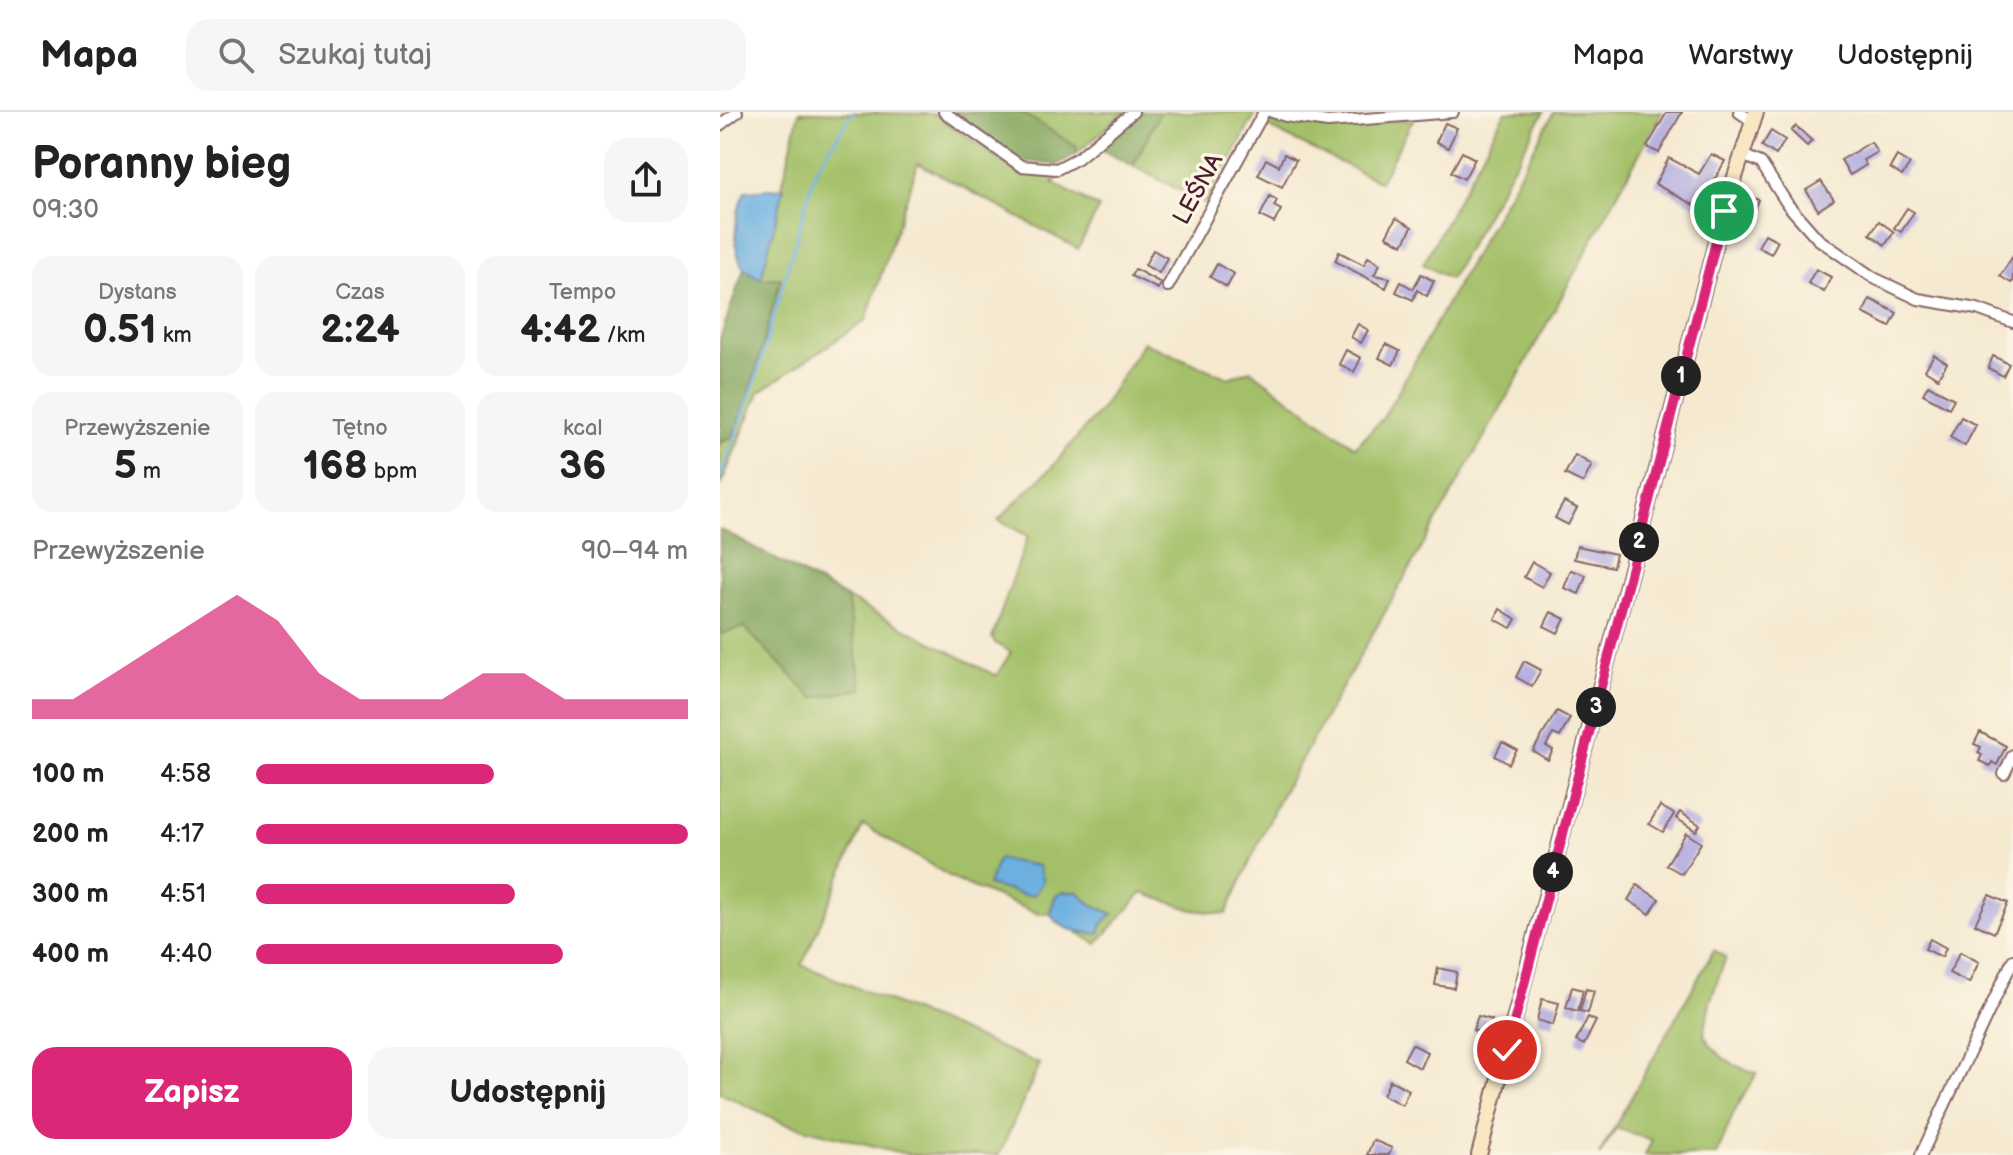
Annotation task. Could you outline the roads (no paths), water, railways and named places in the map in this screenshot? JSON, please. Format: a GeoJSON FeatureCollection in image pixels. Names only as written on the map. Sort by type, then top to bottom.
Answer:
{"type":"FeatureCollection","features":[{"type":"Feature","properties":{"kind":"main road"},"geometry":{"type":"LineString","coordinates":[[1479,1155],[1740,154],[1754,116]]}},
{"type":"Feature","properties":{"kind":"street"},"geometry":{"type":"LineString","coordinates":[[720,125],[737,112]]}},
{"type":"Feature","properties":{"kind":"street"},"geometry":{"type":"LineString","coordinates":[[944,112],[1021,166],[1057,169],[1078,158],[1133,112]]}},
{"type":"Feature","properties":{"kind":"street","name":"LEŚNA"},"geometry":{"type":"LineString","coordinates":[[1168,286],[1264,112]]}},
{"type":"Feature","properties":{"kind":"street"},"geometry":{"type":"LineString","coordinates":[[1272,112],[1328,122],[1453,112]]}},
{"type":"Feature","properties":{"kind":"street"},"geometry":{"type":"LineString","coordinates":[[1739,112],[1754,116]]}},
{"type":"Feature","properties":{"kind":"street"},"geometry":{"type":"LineString","coordinates":[[1740,154],[1761,163],[1809,231],[1865,272],[1918,299],[1977,309],[2013,322]]}},
{"type":"Feature","properties":{"kind":"street"},"geometry":{"type":"LineString","coordinates":[[2004,774],[2013,755]]}},
{"type":"Feature","properties":{"kind":"street"},"geometry":{"type":"LineString","coordinates":[[1921,1155],[2013,960]]}},
{"type":"Feature","properties":{"kind":"water"},"geometry":{"type":"Polygon","coordinates":[[[784,188],[761,279],[744,268],[740,260],[736,240],[739,209],[745,191],[784,188]]]}},
{"type":"Feature","properties":{"kind":"water"},"geometry":{"type":"Polygon","coordinates":[[[998,859],[1038,866],[1043,881],[1034,895],[988,885],[998,859]]]}},
{"type":"Feature","properties":{"kind":"water"},"geometry":{"type":"Polygon","coordinates":[[[1062,892],[1078,892],[1091,904],[1113,914],[1102,924],[1099,934],[1071,930],[1054,919],[1050,913],[1055,897],[1062,892]]]}},
{"type":"Feature","properties":{"kind":"waterway"},"geometry":{"type":"LineString","coordinates":[[720,478],[754,385],[816,169],[853,112]]}}]}
